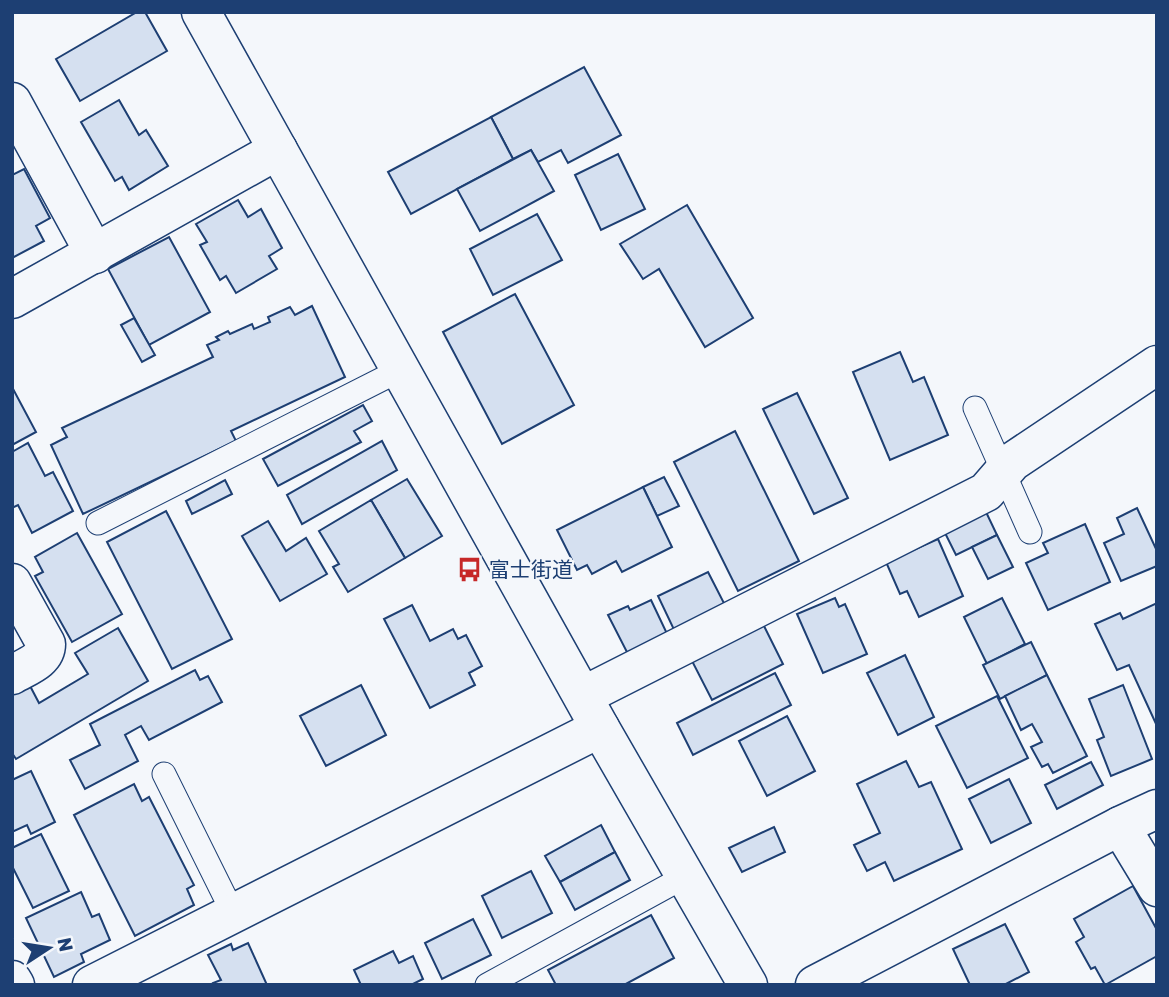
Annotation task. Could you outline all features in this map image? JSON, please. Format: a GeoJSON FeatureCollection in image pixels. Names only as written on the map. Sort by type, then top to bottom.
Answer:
{"type":"FeatureCollection","features":[{"type":"Feature","properties":{"kind":"street"},"geometry":{"type":"LineString","coordinates":[[201,12],[592,712],[748,985]]}},
{"type":"Feature","properties":{"kind":"street"},"geometry":{"type":"LineString","coordinates":[[12,102],[95,254]]}},
{"type":"Feature","properties":{"kind":"street"},"geometry":{"type":"LineString","coordinates":[[12,299],[278,150]]}},
{"type":"Feature","properties":{"kind":"street"},"geometry":{"type":"LineString","coordinates":[[92,985],[233,914],[986,492],[1012,462],[1157,365]]}},
{"type":"Feature","properties":{"kind":"street"},"geometry":{"type":"LineString","coordinates":[[12,583],[46,644],[42,657],[12,675]]}},
{"type":"Feature","properties":{"kind":"street"},"geometry":{"type":"LineString","coordinates":[[815,985],[1157,809]]}},
{"type":"Feature","properties":{"kind":"street"},"geometry":{"type":"LineString","coordinates":[[1120,826],[1157,887]]}},
{"type":"Feature","properties":{"kind":"street"},"geometry":{"type":"LineString","coordinates":[[12,980],[15,985]]}},
{"type":"Feature","properties":{"kind":"lane"},"geometry":{"type":"LineString","coordinates":[[98,523],[400,370]]}},
{"type":"Feature","properties":{"kind":"lane"},"geometry":{"type":"LineString","coordinates":[[975,408],[1030,532]]}},
{"type":"Feature","properties":{"kind":"lane"},"geometry":{"type":"LineString","coordinates":[[164,774],[233,914]]}},
{"type":"Feature","properties":{"kind":"lane"},"geometry":{"type":"LineString","coordinates":[[487,985],[686,876]]}},
{"type":"Feature","properties":{"kind":"building"},"geometry":{"type":"Polygon","coordinates":[[[137,12],[145,12],[167,51],[80,101],[56,59],[137,12]]]}},
{"type":"Feature","properties":{"kind":"building"},"geometry":{"type":"Polygon","coordinates":[[[584,67],[621,135],[568,163],[561,150],[538,162],[531,150],[513,159],[491,117],[584,67]]]}},
{"type":"Feature","properties":{"kind":"building"},"geometry":{"type":"Polygon","coordinates":[[[119,100],[139,135],[146,130],[168,166],[129,190],[122,177],[115,181],[81,122],[119,100]]]}},
{"type":"Feature","properties":{"kind":"building"},"geometry":{"type":"Polygon","coordinates":[[[491,117],[513,159],[411,214],[388,172],[491,117]]]}},
{"type":"Feature","properties":{"kind":"building"},"geometry":{"type":"Polygon","coordinates":[[[531,150],[554,191],[480,231],[457,189],[531,150]]]}},
{"type":"Feature","properties":{"kind":"building"},"geometry":{"type":"Polygon","coordinates":[[[618,154],[645,209],[601,230],[575,175],[618,154]]]}},
{"type":"Feature","properties":{"kind":"building"},"geometry":{"type":"Polygon","coordinates":[[[24,169],[50,218],[36,226],[44,241],[12,258],[12,175],[24,169]]]}},
{"type":"Feature","properties":{"kind":"building"},"geometry":{"type":"Polygon","coordinates":[[[238,200],[248,217],[261,209],[282,248],[269,256],[277,269],[236,293],[226,276],[220,280],[200,245],[207,242],[196,224],[238,200]]]}},
{"type":"Feature","properties":{"kind":"building"},"geometry":{"type":"Polygon","coordinates":[[[687,205],[753,318],[705,347],[659,269],[643,279],[620,244],[687,205]]]}},
{"type":"Feature","properties":{"kind":"building"},"geometry":{"type":"Polygon","coordinates":[[[537,214],[562,260],[493,295],[470,249],[537,214]]]}},
{"type":"Feature","properties":{"kind":"building"},"geometry":{"type":"Polygon","coordinates":[[[169,237],[210,312],[149,345],[108,269],[169,237]]]}},
{"type":"Feature","properties":{"kind":"building"},"geometry":{"type":"Polygon","coordinates":[[[515,294],[574,405],[502,444],[443,332],[515,294]]]}},
{"type":"Feature","properties":{"kind":"building"},"geometry":{"type":"Polygon","coordinates":[[[312,306],[345,377],[231,431],[236,441],[83,514],[51,445],[67,437],[62,428],[213,357],[207,345],[219,340],[216,337],[228,331],[230,334],[252,324],[254,329],[270,322],[268,317],[290,307],[295,315],[312,306]]]}},
{"type":"Feature","properties":{"kind":"building"},"geometry":{"type":"Polygon","coordinates":[[[134,318],[155,355],[142,362],[121,325],[134,318]]]}},
{"type":"Feature","properties":{"kind":"building"},"geometry":{"type":"Polygon","coordinates":[[[900,352],[913,382],[924,377],[948,435],[890,460],[853,372],[900,352]]]}},
{"type":"Feature","properties":{"kind":"building"},"geometry":{"type":"Polygon","coordinates":[[[12,387],[36,432],[12,445],[12,387]]]}},
{"type":"Feature","properties":{"kind":"building"},"geometry":{"type":"Polygon","coordinates":[[[797,393],[848,498],[814,514],[763,409],[797,393]]]}},
{"type":"Feature","properties":{"kind":"building"},"geometry":{"type":"Polygon","coordinates":[[[363,405],[372,421],[354,431],[361,442],[278,486],[263,459],[363,405]]]}},
{"type":"Feature","properties":{"kind":"building"},"geometry":{"type":"Polygon","coordinates":[[[735,431],[799,561],[738,591],[674,462],[735,431]]]}},
{"type":"Feature","properties":{"kind":"building"},"geometry":{"type":"Polygon","coordinates":[[[382,441],[397,470],[302,524],[287,495],[382,441]]]}},
{"type":"Feature","properties":{"kind":"building"},"geometry":{"type":"Polygon","coordinates":[[[28,443],[45,476],[53,472],[73,511],[32,533],[18,505],[12,508],[12,452],[28,443]]]}},
{"type":"Feature","properties":{"kind":"building"},"geometry":{"type":"Polygon","coordinates":[[[664,477],[679,506],[657,516],[643,487],[664,477]]]}},
{"type":"Feature","properties":{"kind":"building"},"geometry":{"type":"Polygon","coordinates":[[[407,479],[442,536],[405,558],[371,500],[407,479]]]}},
{"type":"Feature","properties":{"kind":"building"},"geometry":{"type":"Polygon","coordinates":[[[225,480],[232,494],[192,514],[186,501],[225,480]]]}},
{"type":"Feature","properties":{"kind":"building"},"geometry":{"type":"Polygon","coordinates":[[[643,487],[672,547],[622,572],[616,561],[592,574],[587,565],[577,570],[557,530],[643,487]]]}},
{"type":"Feature","properties":{"kind":"building"},"geometry":{"type":"Polygon","coordinates":[[[371,500],[405,558],[348,592],[333,567],[339,564],[319,531],[371,500]]]}},
{"type":"Feature","properties":{"kind":"building"},"geometry":{"type":"Polygon","coordinates":[[[1137,508],[1157,551],[1157,566],[1121,581],[1104,543],[1124,534],[1117,518],[1137,508]]]}},
{"type":"Feature","properties":{"kind":"building"},"geometry":{"type":"Polygon","coordinates":[[[166,511],[232,639],[172,669],[107,542],[166,511]]]}},
{"type":"Feature","properties":{"kind":"building"},"geometry":{"type":"Polygon","coordinates":[[[986,512],[997,535],[956,555],[945,533],[986,512]]]}},
{"type":"Feature","properties":{"kind":"building"},"geometry":{"type":"Polygon","coordinates":[[[268,521],[286,551],[306,538],[327,574],[280,601],[242,536],[268,521]]]}},
{"type":"Feature","properties":{"kind":"building"},"geometry":{"type":"Polygon","coordinates":[[[1085,524],[1110,582],[1048,610],[1026,563],[1048,553],[1043,543],[1085,524]]]}},
{"type":"Feature","properties":{"kind":"building"},"geometry":{"type":"Polygon","coordinates":[[[77,533],[122,614],[72,642],[35,576],[43,572],[35,557],[77,533]]]}},
{"type":"Feature","properties":{"kind":"building"},"geometry":{"type":"Polygon","coordinates":[[[997,535],[1013,567],[988,579],[972,547],[997,535]]]}},
{"type":"Feature","properties":{"kind":"building"},"geometry":{"type":"Polygon","coordinates":[[[938,539],[963,596],[919,617],[907,591],[900,594],[886,562],[938,539]]]}},
{"type":"Feature","properties":{"kind":"building"},"geometry":{"type":"Polygon","coordinates":[[[708,572],[728,611],[677,636],[658,596],[708,572]]]}},
{"type":"Feature","properties":{"kind":"building"},"geometry":{"type":"Polygon","coordinates":[[[835,598],[839,607],[845,604],[867,654],[823,673],[797,614],[835,598]]]}},
{"type":"Feature","properties":{"kind":"building"},"geometry":{"type":"Polygon","coordinates":[[[1002,598],[1025,644],[987,664],[964,617],[1002,598]]]}},
{"type":"Feature","properties":{"kind":"building"},"geometry":{"type":"Polygon","coordinates":[[[651,600],[670,640],[631,660],[608,615],[628,606],[630,610],[651,600]]]}},
{"type":"Feature","properties":{"kind":"building"},"geometry":{"type":"Polygon","coordinates":[[[1157,603],[1157,726],[1129,665],[1117,670],[1095,624],[1120,613],[1123,619],[1157,603]]]}},
{"type":"Feature","properties":{"kind":"building"},"geometry":{"type":"Polygon","coordinates":[[[412,605],[430,641],[453,629],[458,639],[466,635],[482,666],[469,673],[475,685],[430,708],[384,619],[412,605]]]}},
{"type":"Feature","properties":{"kind":"building"},"geometry":{"type":"Polygon","coordinates":[[[762,622],[783,664],[712,700],[691,659],[762,622]]]}},
{"type":"Feature","properties":{"kind":"building"},"geometry":{"type":"Polygon","coordinates":[[[118,628],[148,681],[16,759],[12,753],[12,694],[29,684],[39,703],[88,674],[75,653],[118,628]]]}},
{"type":"Feature","properties":{"kind":"building"},"geometry":{"type":"Polygon","coordinates":[[[1031,642],[1047,675],[1000,699],[983,665],[1031,642]]]}},
{"type":"Feature","properties":{"kind":"building"},"geometry":{"type":"Polygon","coordinates":[[[905,655],[934,717],[898,735],[867,673],[905,655]]]}},
{"type":"Feature","properties":{"kind":"building"},"geometry":{"type":"Polygon","coordinates":[[[195,670],[200,680],[208,676],[222,702],[149,740],[141,726],[125,735],[138,761],[85,789],[70,760],[100,745],[90,724],[195,670]]]}},
{"type":"Feature","properties":{"kind":"building"},"geometry":{"type":"Polygon","coordinates":[[[775,673],[791,705],[693,755],[677,723],[775,673]]]}},
{"type":"Feature","properties":{"kind":"building"},"geometry":{"type":"Polygon","coordinates":[[[1047,675],[1087,756],[1053,773],[1048,764],[1042,767],[1031,747],[1042,742],[1032,724],[1021,730],[1005,696],[1047,675]]]}},
{"type":"Feature","properties":{"kind":"building"},"geometry":{"type":"Polygon","coordinates":[[[361,685],[386,735],[326,766],[300,716],[361,685]]]}},
{"type":"Feature","properties":{"kind":"building"},"geometry":{"type":"Polygon","coordinates":[[[1123,685],[1152,759],[1111,776],[1097,740],[1104,737],[1089,699],[1123,685]]]}},
{"type":"Feature","properties":{"kind":"building"},"geometry":{"type":"Polygon","coordinates":[[[997,696],[1028,758],[967,788],[936,726],[997,696]]]}},
{"type":"Feature","properties":{"kind":"building"},"geometry":{"type":"Polygon","coordinates":[[[787,716],[815,771],[767,796],[739,741],[787,716]]]}},
{"type":"Feature","properties":{"kind":"building"},"geometry":{"type":"Polygon","coordinates":[[[906,761],[919,787],[931,782],[962,849],[894,881],[885,862],[867,871],[854,845],[880,833],[857,784],[906,761]]]}},
{"type":"Feature","properties":{"kind":"building"},"geometry":{"type":"Polygon","coordinates":[[[1091,762],[1103,785],[1057,809],[1045,785],[1091,762]]]}},
{"type":"Feature","properties":{"kind":"building"},"geometry":{"type":"Polygon","coordinates":[[[31,771],[55,822],[31,834],[27,825],[12,832],[12,780],[31,771]]]}},
{"type":"Feature","properties":{"kind":"building"},"geometry":{"type":"Polygon","coordinates":[[[1009,779],[1031,823],[991,843],[969,799],[1009,779]]]}},
{"type":"Feature","properties":{"kind":"building"},"geometry":{"type":"Polygon","coordinates":[[[134,784],[142,801],[149,797],[194,885],[187,889],[194,905],[135,936],[74,815],[134,784]]]}},
{"type":"Feature","properties":{"kind":"building"},"geometry":{"type":"Polygon","coordinates":[[[601,825],[615,852],[560,882],[545,856],[601,825]]]}},
{"type":"Feature","properties":{"kind":"building"},"geometry":{"type":"Polygon","coordinates":[[[774,827],[785,852],[742,872],[729,848],[774,827]]]}},
{"type":"Feature","properties":{"kind":"building"},"geometry":{"type":"Polygon","coordinates":[[[41,834],[69,891],[33,908],[12,866],[12,848],[41,834]]]}},
{"type":"Feature","properties":{"kind":"building"},"geometry":{"type":"Polygon","coordinates":[[[615,852],[630,880],[575,910],[560,882],[615,852]]]}},
{"type":"Feature","properties":{"kind":"building"},"geometry":{"type":"Polygon","coordinates":[[[531,871],[552,913],[502,938],[482,896],[531,871]]]}},
{"type":"Feature","properties":{"kind":"building"},"geometry":{"type":"Polygon","coordinates":[[[1133,886],[1157,930],[1157,956],[1105,985],[1095,967],[1091,969],[1076,942],[1084,937],[1074,919],[1133,886]]]}},
{"type":"Feature","properties":{"kind":"building"},"geometry":{"type":"Polygon","coordinates":[[[81,892],[92,917],[99,914],[110,940],[81,954],[84,962],[54,977],[26,918],[81,892]]]}},
{"type":"Feature","properties":{"kind":"building"},"geometry":{"type":"Polygon","coordinates":[[[651,915],[674,958],[624,985],[556,985],[548,970],[651,915]]]}},
{"type":"Feature","properties":{"kind":"building"},"geometry":{"type":"Polygon","coordinates":[[[473,919],[491,955],[442,979],[425,943],[473,919]]]}},
{"type":"Feature","properties":{"kind":"building"},"geometry":{"type":"Polygon","coordinates":[[[1005,924],[1029,972],[1004,985],[970,985],[953,949],[1005,924]]]}},
{"type":"Feature","properties":{"kind":"building"},"geometry":{"type":"Polygon","coordinates":[[[248,943],[267,985],[214,985],[213,983],[221,980],[208,955],[231,944],[233,950],[248,943]]]}},
{"type":"Feature","properties":{"kind":"building"},"geometry":{"type":"Polygon","coordinates":[[[393,951],[399,963],[413,956],[423,979],[411,985],[361,985],[354,970],[393,951]]]}},
{"type":"Feature","properties":{"kind":"place","name":"富士街道"},"geometry":{"type":"Point","coordinates":[469,570]}}]}
